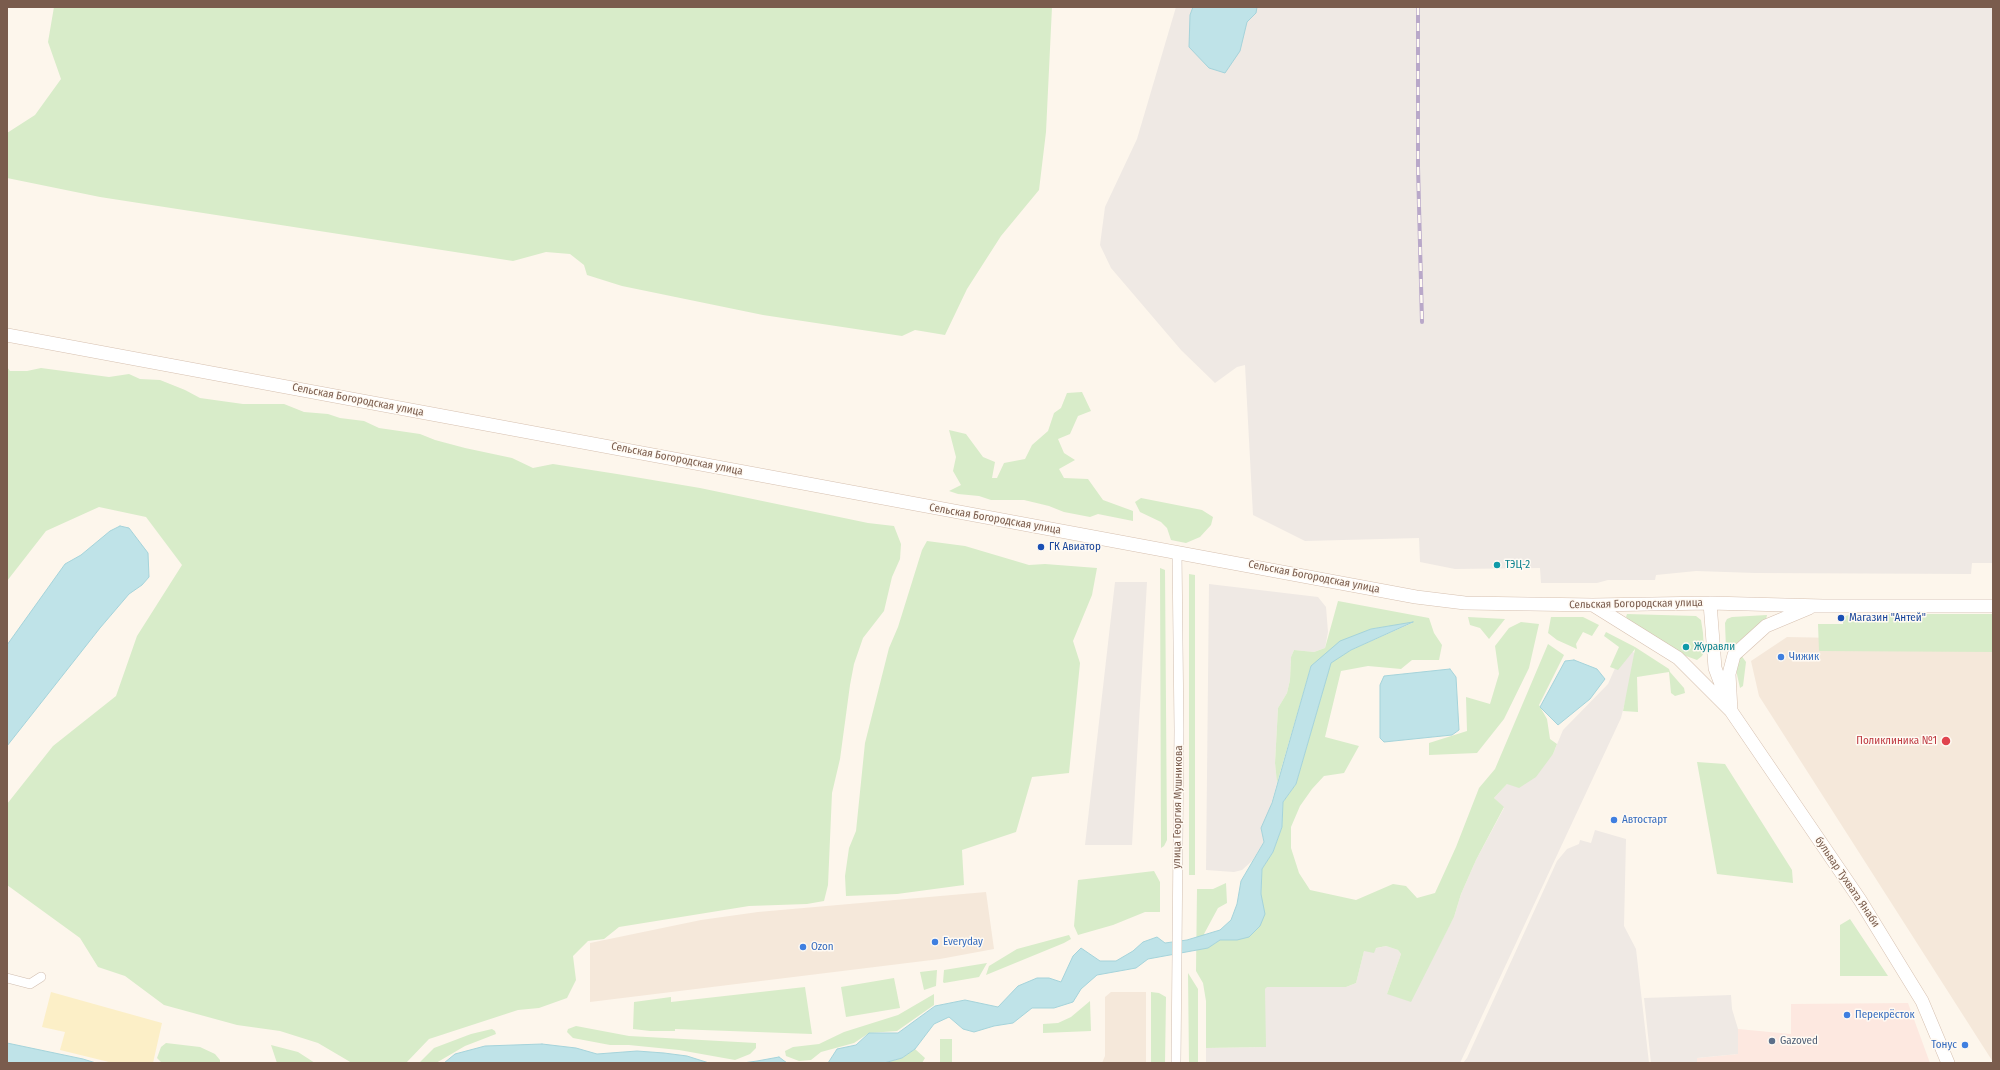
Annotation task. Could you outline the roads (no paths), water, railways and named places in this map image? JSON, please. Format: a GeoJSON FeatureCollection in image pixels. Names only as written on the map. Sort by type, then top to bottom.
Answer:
{"type":"FeatureCollection","features":[{"type":"Feature","properties":{"kind":"main road","name":"Сельская Богородская улица"},"geometry":{"type":"LineString","coordinates":[[7,335],[1416,597],[1465,603],[1593,605],[1710,603],[1823,606],[1993,606]]}},
{"type":"Feature","properties":{"kind":"main road","name":"бульвар Тухвата Янаби"},"geometry":{"type":"LineString","coordinates":[[1710,603],[1716,668],[1721,687],[1731,711]]}},
{"type":"Feature","properties":{"kind":"main road","name":"бульвар Тухвата Янаби"},"geometry":{"type":"LineString","coordinates":[[1593,605],[1678,658],[1731,711],[1860,900],[1906,974],[1922,1001],[1948,1063]]}},
{"type":"Feature","properties":{"kind":"main road"},"geometry":{"type":"LineString","coordinates":[[1731,711],[1729,674],[1734,655],[1766,626],[1815,606],[1823,606]]}},
{"type":"Feature","properties":{"kind":"street","name":"улица Георгия Мушникова"},"geometry":{"type":"LineString","coordinates":[[1176,1063],[1179,730],[1177,552]]}},
{"type":"Feature","properties":{"kind":"street"},"geometry":{"type":"LineString","coordinates":[[7,978],[30,984],[41,977]]}},
{"type":"Feature","properties":{"kind":"water"},"geometry":{"type":"Polygon","coordinates":[[[1193,7],[1257,7],[1256,13],[1247,22],[1240,51],[1225,73],[1209,68],[1189,47],[1190,15],[1193,7]]]}},
{"type":"Feature","properties":{"kind":"water"},"geometry":{"type":"Polygon","coordinates":[[[120,526],[129,528],[148,553],[149,577],[142,585],[129,594],[100,628],[7,746],[7,645],[65,564],[81,555],[110,531],[120,526]]]}},
{"type":"Feature","properties":{"kind":"water"},"geometry":{"type":"Polygon","coordinates":[[[1413,622],[1351,650],[1331,663],[1296,784],[1283,802],[1282,827],[1273,852],[1262,869],[1261,894],[1265,914],[1260,926],[1249,937],[1237,940],[1220,940],[1208,948],[1148,959],[1136,968],[1097,975],[1081,989],[1073,1002],[1054,1008],[1032,1008],[1013,1023],[994,1026],[974,1032],[963,1029],[949,1017],[934,1024],[915,1049],[902,1058],[884,1063],[828,1063],[837,1049],[856,1045],[869,1033],[898,1033],[935,1006],[965,1000],[998,1007],[1018,986],[1037,978],[1049,978],[1061,982],[1073,956],[1081,948],[1100,961],[1116,961],[1133,951],[1143,942],[1157,937],[1165,943],[1187,940],[1220,930],[1231,920],[1237,904],[1241,881],[1264,842],[1261,828],[1272,803],[1311,666],[1340,641],[1371,629],[1413,622]]]}},
{"type":"Feature","properties":{"kind":"water"},"geometry":{"type":"Polygon","coordinates":[[[1574,660],[1597,669],[1605,679],[1590,699],[1558,725],[1540,707],[1565,661],[1574,660]]]}},
{"type":"Feature","properties":{"kind":"water"},"geometry":{"type":"Polygon","coordinates":[[[1450,669],[1456,677],[1459,730],[1452,735],[1384,742],[1380,738],[1380,685],[1384,676],[1450,669]]]}},
{"type":"Feature","properties":{"kind":"water"},"geometry":{"type":"Polygon","coordinates":[[[7,1043],[83,1059],[96,1063],[7,1063],[7,1043]]]}},
{"type":"Feature","properties":{"kind":"water"},"geometry":{"type":"Polygon","coordinates":[[[542,1044],[576,1048],[597,1054],[637,1051],[664,1053],[687,1056],[709,1063],[444,1063],[455,1054],[485,1046],[542,1044]]]}},
{"type":"Feature","properties":{"kind":"water"},"geometry":{"type":"Polygon","coordinates":[[[779,1057],[787,1063],[743,1063],[757,1061],[779,1057]]]}},
{"type":"Feature","properties":{"kind":"railway"},"geometry":{"type":"LineString","coordinates":[[1418,7],[1418,167],[1422,322]]}},
{"type":"Feature","properties":{"kind":"place","name":"ГК Авиатор"},"geometry":{"type":"Point","coordinates":[1041,547]}},
{"type":"Feature","properties":{"kind":"place","name":"ТЭЦ-2"},"geometry":{"type":"Point","coordinates":[1497,565]}},
{"type":"Feature","properties":{"kind":"place","name":"Магазин \"Антей\""},"geometry":{"type":"Point","coordinates":[1841,618]}},
{"type":"Feature","properties":{"kind":"place","name":"Журавли"},"geometry":{"type":"Point","coordinates":[1686,647]}},
{"type":"Feature","properties":{"kind":"place","name":"Чижик"},"geometry":{"type":"Point","coordinates":[1781,657]}},
{"type":"Feature","properties":{"kind":"place","name":"Поликлиника №1"},"geometry":{"type":"Point","coordinates":[1946,741]}},
{"type":"Feature","properties":{"kind":"place","name":"Автостарт"},"geometry":{"type":"Point","coordinates":[1614,820]}},
{"type":"Feature","properties":{"kind":"place","name":"Everyday"},"geometry":{"type":"Point","coordinates":[935,942]}},
{"type":"Feature","properties":{"kind":"place","name":"Ozon"},"geometry":{"type":"Point","coordinates":[803,947]}},
{"type":"Feature","properties":{"kind":"place","name":"Перекрёсток"},"geometry":{"type":"Point","coordinates":[1847,1015]}},
{"type":"Feature","properties":{"kind":"place","name":"Gazoved"},"geometry":{"type":"Point","coordinates":[1772,1041]}},
{"type":"Feature","properties":{"kind":"place","name":"Тонус"},"geometry":{"type":"Point","coordinates":[1965,1045]}}]}
